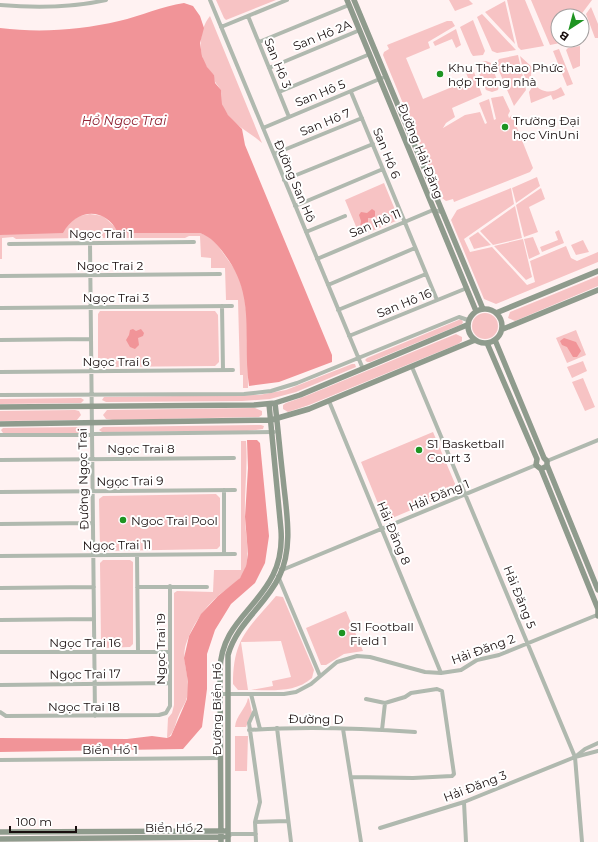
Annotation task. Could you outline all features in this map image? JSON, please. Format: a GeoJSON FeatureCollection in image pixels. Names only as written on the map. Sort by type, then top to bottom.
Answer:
{"type":"FeatureCollection","features":[{"type":"Feature","properties":{"kind":"street"},"geometry":{"type":"LineString","coordinates":[[80,0],[81,6]]}},
{"type":"Feature","properties":{"kind":"street"},"geometry":{"type":"LineString","coordinates":[[0,5],[27,8],[81,6],[106,0]]}},
{"type":"Feature","properties":{"kind":"street","name":"Đường San Hô"},"geometry":{"type":"LineString","coordinates":[[210,0],[363,369]]}},
{"type":"Feature","properties":{"kind":"street"},"geometry":{"type":"LineString","coordinates":[[221,27],[287,0]]}},
{"type":"Feature","properties":{"kind":"street","name":"Đường Hải Đăng"},"geometry":{"type":"LineString","coordinates":[[354,0],[433,210],[476,311]]}},
{"type":"Feature","properties":{"kind":"street"},"geometry":{"type":"LineString","coordinates":[[259,42],[348,3]]}},
{"type":"Feature","properties":{"kind":"street","name":"Đường Hải Đăng"},"geometry":{"type":"LineString","coordinates":[[348,3],[370,54],[383,78],[483,309]]}},
{"type":"Feature","properties":{"kind":"street","name":"San Hô 3"},"geometry":{"type":"LineString","coordinates":[[248,16],[289,117]]}},
{"type":"Feature","properties":{"kind":"street","name":"San Hô 2A"},"geometry":{"type":"LineString","coordinates":[[269,68],[360,30]]}},
{"type":"Feature","properties":{"kind":"street"},"geometry":{"type":"LineString","coordinates":[[279,92],[370,54]]}},
{"type":"Feature","properties":{"kind":"street","name":"San Hô 5"},"geometry":{"type":"LineString","coordinates":[[263,128],[383,78]]}},
{"type":"Feature","properties":{"kind":"street","name":"San Hô 6"},"geometry":{"type":"LineString","coordinates":[[352,92],[437,300]]}},
{"type":"Feature","properties":{"kind":"street","name":"San Hô 7"},"geometry":{"type":"LineString","coordinates":[[274,154],[362,118]]}},
{"type":"Feature","properties":{"kind":"street"},"geometry":{"type":"LineString","coordinates":[[284,180],[373,144]]}},
{"type":"Feature","properties":{"kind":"street"},"geometry":{"type":"LineString","coordinates":[[295,206],[383,169]]}},
{"type":"Feature","properties":{"kind":"street"},"geometry":{"type":"LineString","coordinates":[[433,210],[442,212]]}},
{"type":"Feature","properties":{"kind":"street","name":"San Hô 11"},"geometry":{"type":"LineString","coordinates":[[317,259],[433,210]]}},
{"type":"Feature","properties":{"kind":"street"},"geometry":{"type":"LineString","coordinates":[[436,217],[442,212]]}},
{"type":"Feature","properties":{"kind":"street"},"geometry":{"type":"LineString","coordinates":[[306,232],[345,216]]}},
{"type":"Feature","properties":{"kind":"street","name":"Ngọc Trai 1"},"geometry":{"type":"LineString","coordinates":[[9,244],[194,242]]}},
{"type":"Feature","properties":{"kind":"street","name":"Đường Ngọc Trai"},"geometry":{"type":"LineString","coordinates":[[90,243],[95,716]]}},
{"type":"Feature","properties":{"kind":"street"},"geometry":{"type":"LineString","coordinates":[[328,285],[416,248]]}},
{"type":"Feature","properties":{"kind":"street"},"geometry":{"type":"LineString","coordinates":[[496,313],[598,271]]}},
{"type":"Feature","properties":{"kind":"street","name":"Ngọc Trai 2"},"geometry":{"type":"LineString","coordinates":[[0,276],[220,274]]}},
{"type":"Feature","properties":{"kind":"street"},"geometry":{"type":"LineString","coordinates":[[338,310],[426,274]]}},
{"type":"Feature","properties":{"kind":"street","name":"San Hô 16"},"geometry":{"type":"LineString","coordinates":[[349,336],[467,288]]}},
{"type":"Feature","properties":{"kind":"street"},"geometry":{"type":"LineString","coordinates":[[0,424],[92,424],[277,419],[329,401],[475,340],[487,343],[495,340],[503,329],[598,290]]}},
{"type":"Feature","properties":{"kind":"street"},"geometry":{"type":"LineString","coordinates":[[222,306],[223,370]]}},
{"type":"Feature","properties":{"kind":"street","name":"Ngọc Trai 3"},"geometry":{"type":"LineString","coordinates":[[0,308],[232,306]]}},
{"type":"Feature","properties":{"kind":"street"},"geometry":{"type":"LineString","coordinates":[[0,407],[269,404],[300,395],[468,323],[476,311],[483,309],[496,313],[502,322],[503,329]]}},
{"type":"Feature","properties":{"kind":"street"},"geometry":{"type":"LineString","coordinates":[[0,396],[255,393],[271,391],[297,383],[460,317],[468,323],[469,332],[475,340]]}},
{"type":"Feature","properties":{"kind":"street"},"geometry":{"type":"LineString","coordinates":[[0,340],[91,339]]}},
{"type":"Feature","properties":{"kind":"street"},"geometry":{"type":"LineString","coordinates":[[495,340],[598,590]]}},
{"type":"Feature","properties":{"kind":"street"},"geometry":{"type":"LineString","coordinates":[[487,343],[598,612]]}},
{"type":"Feature","properties":{"kind":"street","name":"Hải Đăng 5"},"geometry":{"type":"LineString","coordinates":[[412,367],[575,757],[582,842]]}},
{"type":"Feature","properties":{"kind":"street","name":"Ngọc Trai 6"},"geometry":{"type":"LineString","coordinates":[[0,372],[233,370]]}},
{"type":"Feature","properties":{"kind":"street","name":"Hải Đăng 8"},"geometry":{"type":"LineString","coordinates":[[329,401],[441,673]]}},
{"type":"Feature","properties":{"kind":"street","name":"Đường Biển Hồ"},"geometry":{"type":"LineString","coordinates":[[229,836],[227,662],[232,642],[240,628],[270,592],[286,557],[288,531],[275,402]]}},
{"type":"Feature","properties":{"kind":"street","name":"Đường Biển Hồ"},"geometry":{"type":"LineString","coordinates":[[269,404],[281,533],[280,569]]}},
{"type":"Feature","properties":{"kind":"street"},"geometry":{"type":"LineString","coordinates":[[0,435],[278,432]]}},
{"type":"Feature","properties":{"kind":"street"},"geometry":{"type":"LineString","coordinates":[[538,464],[598,440]]}},
{"type":"Feature","properties":{"kind":"street","name":"Ngọc Trai 8"},"geometry":{"type":"LineString","coordinates":[[0,460],[92,458],[234,458]]}},
{"type":"Feature","properties":{"kind":"street"},"geometry":{"type":"LineString","coordinates":[[538,464],[546,461]]}},
{"type":"Feature","properties":{"kind":"street","name":"Hải Đăng 1"},"geometry":{"type":"LineString","coordinates":[[280,569],[538,464]]}},
{"type":"Feature","properties":{"kind":"street"},"geometry":{"type":"LineString","coordinates":[[224,490],[224,554]]}},
{"type":"Feature","properties":{"kind":"street","name":"Ngọc Trai 9"},"geometry":{"type":"LineString","coordinates":[[0,492],[236,490]]}},
{"type":"Feature","properties":{"kind":"street"},"geometry":{"type":"LineString","coordinates":[[0,524],[93,523]]}},
{"type":"Feature","properties":{"kind":"street","name":"Ngọc Trai 11"},"geometry":{"type":"LineString","coordinates":[[0,556],[235,554]]}},
{"type":"Feature","properties":{"kind":"street"},"geometry":{"type":"LineString","coordinates":[[137,555],[138,652]]}},
{"type":"Feature","properties":{"kind":"street"},"geometry":{"type":"LineString","coordinates":[[277,575],[320,676]]}},
{"type":"Feature","properties":{"kind":"street","name":"Đường Biển Hồ"},"geometry":{"type":"LineString","coordinates":[[221,840],[220,662],[226,640],[238,621],[277,575]]}},
{"type":"Feature","properties":{"kind":"street","name":"Ngọc Trai 19"},"geometry":{"type":"LineString","coordinates":[[168,711],[170,706],[170,586]]}},
{"type":"Feature","properties":{"kind":"street"},"geometry":{"type":"LineString","coordinates":[[0,588],[94,587]]}},
{"type":"Feature","properties":{"kind":"street"},"geometry":{"type":"LineString","coordinates":[[137,587],[207,587]]}},
{"type":"Feature","properties":{"kind":"street","name":"Hải Đăng 2"},"geometry":{"type":"LineString","coordinates":[[220,694],[292,693],[303,689],[340,661],[360,656],[377,659],[413,670],[441,673],[464,669],[477,660],[499,656],[598,612]]}},
{"type":"Feature","properties":{"kind":"street"},"geometry":{"type":"LineString","coordinates":[[0,620],[94,619]]}},
{"type":"Feature","properties":{"kind":"street","name":"Ngọc Trai 16"},"geometry":{"type":"LineString","coordinates":[[0,652],[170,652]]}},
{"type":"Feature","properties":{"kind":"street","name":"Ngọc Trai 17"},"geometry":{"type":"LineString","coordinates":[[0,685],[170,683]]}},
{"type":"Feature","properties":{"kind":"street"},"geometry":{"type":"LineString","coordinates":[[351,777],[413,778],[452,776],[454,771],[442,691],[437,689],[413,692],[405,697],[385,703],[366,699]]}},
{"type":"Feature","properties":{"kind":"street"},"geometry":{"type":"LineString","coordinates":[[251,694],[254,712],[260,729]]}},
{"type":"Feature","properties":{"kind":"street"},"geometry":{"type":"LineString","coordinates":[[382,730],[385,703]]}},
{"type":"Feature","properties":{"kind":"street","name":"Ngọc Trai 18"},"geometry":{"type":"LineString","coordinates":[[0,712],[6,716],[95,716],[159,715],[168,711]]}},
{"type":"Feature","properties":{"kind":"street"},"geometry":{"type":"LineString","coordinates":[[254,712],[249,721],[249,730],[260,802],[255,822],[256,842]]}},
{"type":"Feature","properties":{"kind":"street"},"geometry":{"type":"LineString","coordinates":[[277,728],[287,821],[291,842]]}},
{"type":"Feature","properties":{"kind":"street","name":"Đường D"},"geometry":{"type":"LineString","coordinates":[[249,730],[277,728],[415,732]]}},
{"type":"Feature","properties":{"kind":"street"},"geometry":{"type":"LineString","coordinates":[[343,729],[361,842]]}},
{"type":"Feature","properties":{"kind":"street","name":"Hải Đăng 3"},"geometry":{"type":"LineString","coordinates":[[575,757],[585,749],[598,743]]}},
{"type":"Feature","properties":{"kind":"street","name":"Hải Đăng 3"},"geometry":{"type":"LineString","coordinates":[[380,828],[464,802],[575,757],[598,751]]}},
{"type":"Feature","properties":{"kind":"street","name":"Biển Hồ 1"},"geometry":{"type":"LineString","coordinates":[[0,760],[220,758]]}},
{"type":"Feature","properties":{"kind":"street"},"geometry":{"type":"LineString","coordinates":[[464,802],[466,842]]}},
{"type":"Feature","properties":{"kind":"street"},"geometry":{"type":"LineString","coordinates":[[255,822],[287,821]]}},
{"type":"Feature","properties":{"kind":"street","name":"Biển Hồ 2"},"geometry":{"type":"LineString","coordinates":[[0,832],[221,831],[229,836]]}},
{"type":"Feature","properties":{"kind":"street"},"geometry":{"type":"LineString","coordinates":[[27,832],[28,840]]}},
{"type":"Feature","properties":{"kind":"street"},"geometry":{"type":"LineString","coordinates":[[229,836],[256,834]]}},
{"type":"Feature","properties":{"kind":"street","name":"Biển Hồ 2"},"geometry":{"type":"LineString","coordinates":[[0,839],[221,840],[229,836]]}},
{"type":"Feature","properties":{"kind":"shaded area"},"geometry":{"type":"Polygon","coordinates":[[[216,0],[276,0],[226,20],[216,0]]]}},
{"type":"Feature","properties":{"kind":"shaded area"},"geometry":{"type":"Polygon","coordinates":[[[449,0],[469,0],[473,4],[455,11],[449,0]]]}},
{"type":"Feature","properties":{"kind":"shaded area"},"geometry":{"type":"Polygon","coordinates":[[[507,0],[525,0],[544,46],[521,50],[518,47],[507,0]]]}},
{"type":"Feature","properties":{"kind":"shaded area"},"geometry":{"type":"Polygon","coordinates":[[[531,0],[592,0],[586,8],[550,8],[550,45],[531,0]]]}},
{"type":"Feature","properties":{"kind":"shaded area"},"geometry":{"type":"Polygon","coordinates":[[[505,1],[515,44],[485,12],[505,1]]]}},
{"type":"Feature","properties":{"kind":"shaded area"},"geometry":{"type":"Polygon","coordinates":[[[591,7],[598,24],[598,38],[595,38],[590,25],[591,7]]]}},
{"type":"Feature","properties":{"kind":"shaded area"},"geometry":{"type":"Polygon","coordinates":[[[482,14],[516,50],[497,53],[492,51],[477,17],[482,14]]]}},
{"type":"Feature","properties":{"kind":"shaded area"},"geometry":{"type":"Polygon","coordinates":[[[210,16],[262,143],[229,117],[222,104],[221,91],[215,82],[214,75],[204,63],[201,38],[210,16]]]}},
{"type":"Feature","properties":{"kind":"shaded area"},"geometry":{"type":"Polygon","coordinates":[[[473,20],[485,51],[483,55],[473,56],[460,27],[473,20]]]}},
{"type":"Feature","properties":{"kind":"shaded area"},"geometry":{"type":"Polygon","coordinates":[[[447,21],[452,21],[455,26],[428,42],[430,48],[406,58],[423,99],[469,80],[466,73],[474,72],[482,95],[452,108],[455,117],[446,123],[443,128],[465,115],[480,112],[485,124],[487,123],[479,103],[489,99],[494,120],[496,119],[491,98],[503,96],[510,111],[508,115],[509,118],[512,115],[533,168],[530,172],[454,202],[453,199],[446,201],[442,198],[383,55],[384,52],[389,49],[387,45],[447,21]]]}},
{"type":"Feature","properties":{"kind":"shaded area"},"geometry":{"type":"Polygon","coordinates":[[[456,29],[461,45],[456,48],[452,39],[435,46],[433,42],[456,29]]]}},
{"type":"Feature","properties":{"kind":"shaded area"},"geometry":{"type":"Polygon","coordinates":[[[568,48],[580,48],[580,66],[573,69],[566,50],[568,48]]]}},
{"type":"Feature","properties":{"kind":"shaded area"},"geometry":{"type":"Polygon","coordinates":[[[559,49],[573,84],[567,86],[553,51],[559,49]]]}},
{"type":"Feature","properties":{"kind":"shaded area"},"geometry":{"type":"Polygon","coordinates":[[[518,55],[526,90],[514,106],[496,64],[499,59],[518,55]]]}},
{"type":"Feature","properties":{"kind":"shaded area"},"geometry":{"type":"Polygon","coordinates":[[[520,56],[532,67],[532,81],[527,88],[520,56]]]}},
{"type":"Feature","properties":{"kind":"shaded area"},"geometry":{"type":"Polygon","coordinates":[[[486,61],[491,63],[499,86],[498,90],[492,92],[486,90],[476,66],[478,63],[486,61]]]}},
{"type":"Feature","properties":{"kind":"shaded area"},"geometry":{"type":"Polygon","coordinates":[[[534,84],[547,92],[554,91],[561,87],[565,95],[553,100],[551,95],[531,103],[529,92],[534,84]]]}},
{"type":"Feature","properties":{"kind":"shaded area"},"geometry":{"type":"Polygon","coordinates":[[[537,177],[540,186],[516,203],[512,188],[537,177]]]}},
{"type":"Feature","properties":{"kind":"shaded area"},"geometry":{"type":"Polygon","coordinates":[[[384,183],[398,217],[396,221],[360,236],[345,200],[384,183]]]}},
{"type":"Feature","properties":{"kind":"shaded area"},"geometry":{"type":"Polygon","coordinates":[[[511,188],[514,204],[464,239],[470,252],[492,247],[527,285],[535,282],[530,261],[566,246],[571,258],[577,261],[598,252],[598,262],[496,304],[484,299],[451,220],[457,210],[511,188]]]}},
{"type":"Feature","properties":{"kind":"shaded area"},"geometry":{"type":"Polygon","coordinates":[[[541,188],[545,199],[529,207],[538,232],[524,237],[516,205],[541,188]]]}},
{"type":"Feature","properties":{"kind":"shaded area"},"geometry":{"type":"Polygon","coordinates":[[[515,206],[522,238],[493,245],[480,231],[515,206]]]}},
{"type":"Feature","properties":{"kind":"shaded area"},"geometry":{"type":"Polygon","coordinates":[[[90,214],[103,216],[115,227],[167,232],[200,233],[208,236],[216,243],[238,274],[244,294],[247,317],[248,388],[243,388],[243,375],[240,375],[238,300],[226,300],[225,268],[211,268],[211,258],[201,257],[200,236],[189,236],[185,238],[102,238],[95,233],[85,231],[79,238],[2,238],[2,259],[0,259],[0,235],[68,224],[79,216],[90,214]]]}},
{"type":"Feature","properties":{"kind":"shaded area"},"geometry":{"type":"Polygon","coordinates":[[[559,230],[564,243],[542,252],[540,247],[558,240],[555,232],[559,230]]]}},
{"type":"Feature","properties":{"kind":"shaded area"},"geometry":{"type":"Polygon","coordinates":[[[478,232],[491,245],[474,249],[469,238],[478,232]]]}},
{"type":"Feature","properties":{"kind":"shaded area"},"geometry":{"type":"Polygon","coordinates":[[[533,237],[540,254],[529,259],[524,239],[533,237]]]}},
{"type":"Feature","properties":{"kind":"shaded area"},"geometry":{"type":"Polygon","coordinates":[[[523,239],[532,277],[526,280],[494,246],[523,239]]]}},
{"type":"Feature","properties":{"kind":"shaded area"},"geometry":{"type":"Polygon","coordinates":[[[583,240],[589,252],[576,255],[571,245],[583,240]]]}},
{"type":"Feature","properties":{"kind":"shaded area"},"geometry":{"type":"Polygon","coordinates":[[[598,276],[598,286],[515,321],[508,318],[510,312],[598,276]]]}},
{"type":"Feature","properties":{"kind":"shaded area"},"geometry":{"type":"Polygon","coordinates":[[[100,311],[215,311],[218,315],[219,362],[215,366],[101,367],[98,363],[98,314],[100,311]]]}},
{"type":"Feature","properties":{"kind":"shaded area"},"geometry":{"type":"Polygon","coordinates":[[[485,313],[494,317],[498,326],[494,335],[485,339],[476,335],[472,326],[476,317],[485,313]]]}},
{"type":"Feature","properties":{"kind":"shaded area"},"geometry":{"type":"Polygon","coordinates":[[[461,319],[463,322],[462,324],[370,362],[365,360],[367,358],[461,319]]]}},
{"type":"Feature","properties":{"kind":"shaded area"},"geometry":{"type":"Polygon","coordinates":[[[576,330],[586,355],[567,363],[556,338],[576,330]]]}},
{"type":"Feature","properties":{"kind":"shaded area"},"geometry":{"type":"Polygon","coordinates":[[[456,334],[462,337],[462,341],[458,344],[309,405],[288,412],[283,409],[283,405],[286,403],[456,334]]]}},
{"type":"Feature","properties":{"kind":"shaded area"},"geometry":{"type":"Polygon","coordinates":[[[583,361],[587,371],[572,378],[567,367],[583,361]]]}},
{"type":"Feature","properties":{"kind":"shaded area"},"geometry":{"type":"Polygon","coordinates":[[[355,364],[356,367],[296,392],[270,399],[242,401],[106,402],[102,400],[104,397],[259,395],[286,390],[355,364]]]}},
{"type":"Feature","properties":{"kind":"shaded area"},"geometry":{"type":"Polygon","coordinates":[[[583,378],[595,407],[585,411],[572,382],[583,378]]]}},
{"type":"Feature","properties":{"kind":"shaded area"},"geometry":{"type":"Polygon","coordinates":[[[81,398],[84,400],[81,403],[0,404],[0,399],[81,398]]]}},
{"type":"Feature","properties":{"kind":"shaded area"},"geometry":{"type":"Polygon","coordinates":[[[255,408],[262,411],[262,415],[259,417],[113,420],[106,419],[103,415],[107,410],[255,408]]]}},
{"type":"Feature","properties":{"kind":"shaded area"},"geometry":{"type":"Polygon","coordinates":[[[0,411],[79,411],[81,415],[77,420],[0,421],[0,411]]]}},
{"type":"Feature","properties":{"kind":"shaded area"},"geometry":{"type":"Polygon","coordinates":[[[264,426],[263,429],[247,431],[102,432],[99,430],[103,427],[264,426]]]}},
{"type":"Feature","properties":{"kind":"shaded area"},"geometry":{"type":"Polygon","coordinates":[[[81,427],[84,430],[81,433],[3,433],[1,430],[3,428],[81,427]]]}},
{"type":"Feature","properties":{"kind":"shaded area"},"geometry":{"type":"Polygon","coordinates":[[[433,432],[456,486],[451,493],[390,519],[383,516],[361,462],[433,432]]]}},
{"type":"Feature","properties":{"kind":"shaded area"},"geometry":{"type":"Polygon","coordinates":[[[241,441],[246,441],[245,524],[248,554],[246,566],[242,576],[208,606],[191,631],[186,644],[184,656],[188,693],[173,731],[167,738],[168,718],[172,713],[174,705],[174,593],[177,591],[213,592],[214,570],[241,570],[241,441]]]}},
{"type":"Feature","properties":{"kind":"shaded area"},"geometry":{"type":"Polygon","coordinates":[[[216,494],[220,498],[220,546],[217,549],[104,551],[100,548],[99,499],[103,496],[216,494]]]}},
{"type":"Feature","properties":{"kind":"shaded area"},"geometry":{"type":"Polygon","coordinates":[[[103,560],[130,560],[133,562],[133,644],[130,647],[104,648],[101,644],[100,563],[103,560]]]}},
{"type":"Feature","properties":{"kind":"shaded area"},"geometry":{"type":"Polygon","coordinates":[[[276,596],[283,597],[314,670],[312,678],[298,686],[283,690],[251,690],[273,686],[272,681],[291,677],[281,641],[241,642],[248,690],[238,690],[233,684],[236,655],[239,645],[250,626],[276,596]]]}},
{"type":"Feature","properties":{"kind":"shaded area"},"geometry":{"type":"Polygon","coordinates":[[[346,611],[363,651],[344,654],[326,665],[321,665],[306,628],[346,611]]]}},
{"type":"Feature","properties":{"kind":"shaded area"},"geometry":{"type":"Polygon","coordinates":[[[248,698],[252,713],[246,727],[235,727],[237,719],[248,698]]]}},
{"type":"Feature","properties":{"kind":"shaded area"},"geometry":{"type":"Polygon","coordinates":[[[235,736],[248,736],[247,771],[235,771],[235,736]]]}},
{"type":"Feature","properties":{"kind":"water","name":"Hồ Ngọc Trai"},"geometry":{"type":"Polygon","coordinates":[[[184,3],[193,6],[200,16],[204,28],[200,43],[202,56],[207,67],[214,75],[215,83],[221,90],[222,104],[228,115],[242,129],[245,145],[332,355],[332,362],[279,382],[249,386],[245,303],[241,287],[235,271],[225,255],[208,237],[200,233],[118,233],[106,218],[90,214],[83,215],[75,219],[63,233],[0,235],[0,28],[15,30],[60,30],[90,27],[119,21],[168,6],[184,3]]]}},
{"type":"Feature","properties":{"kind":"water"},"geometry":{"type":"Polygon","coordinates":[[[372,209],[375,211],[375,216],[373,218],[368,218],[368,228],[362,229],[360,227],[361,221],[359,215],[361,212],[367,213],[372,209]]]}},
{"type":"Feature","properties":{"kind":"water"},"geometry":{"type":"Polygon","coordinates":[[[133,329],[136,331],[141,329],[144,333],[143,336],[138,338],[139,345],[135,349],[130,347],[126,340],[130,330],[133,329]]]}},
{"type":"Feature","properties":{"kind":"water"},"geometry":{"type":"Polygon","coordinates":[[[564,338],[576,342],[581,351],[577,357],[573,357],[567,347],[562,345],[560,341],[564,338]]]}},
{"type":"Feature","properties":{"kind":"water"},"geometry":{"type":"Polygon","coordinates":[[[247,440],[257,440],[260,443],[269,536],[265,563],[255,583],[231,604],[215,630],[207,654],[207,689],[202,727],[183,749],[0,752],[0,738],[127,739],[152,736],[167,738],[171,736],[187,699],[188,682],[184,658],[189,636],[201,614],[218,596],[240,578],[246,566],[248,554],[245,517],[248,468],[247,440]]]}},
{"type":"Feature","properties":{"kind":"place","name":"Khu Thể thao Phức hợp Trong nhà"},"geometry":{"type":"Point","coordinates":[440,74]}},
{"type":"Feature","properties":{"kind":"place","name":"Trường Đại học VinUni"},"geometry":{"type":"Point","coordinates":[505,127]}},
{"type":"Feature","properties":{"kind":"place","name":"S1 Basketball Court 3"},"geometry":{"type":"Point","coordinates":[419,450]}},
{"type":"Feature","properties":{"kind":"place","name":"Ngoc Trai Pool"},"geometry":{"type":"Point","coordinates":[123,520]}},
{"type":"Feature","properties":{"kind":"place","name":"S1 Football Field 1"},"geometry":{"type":"Point","coordinates":[342,633]}}]}
